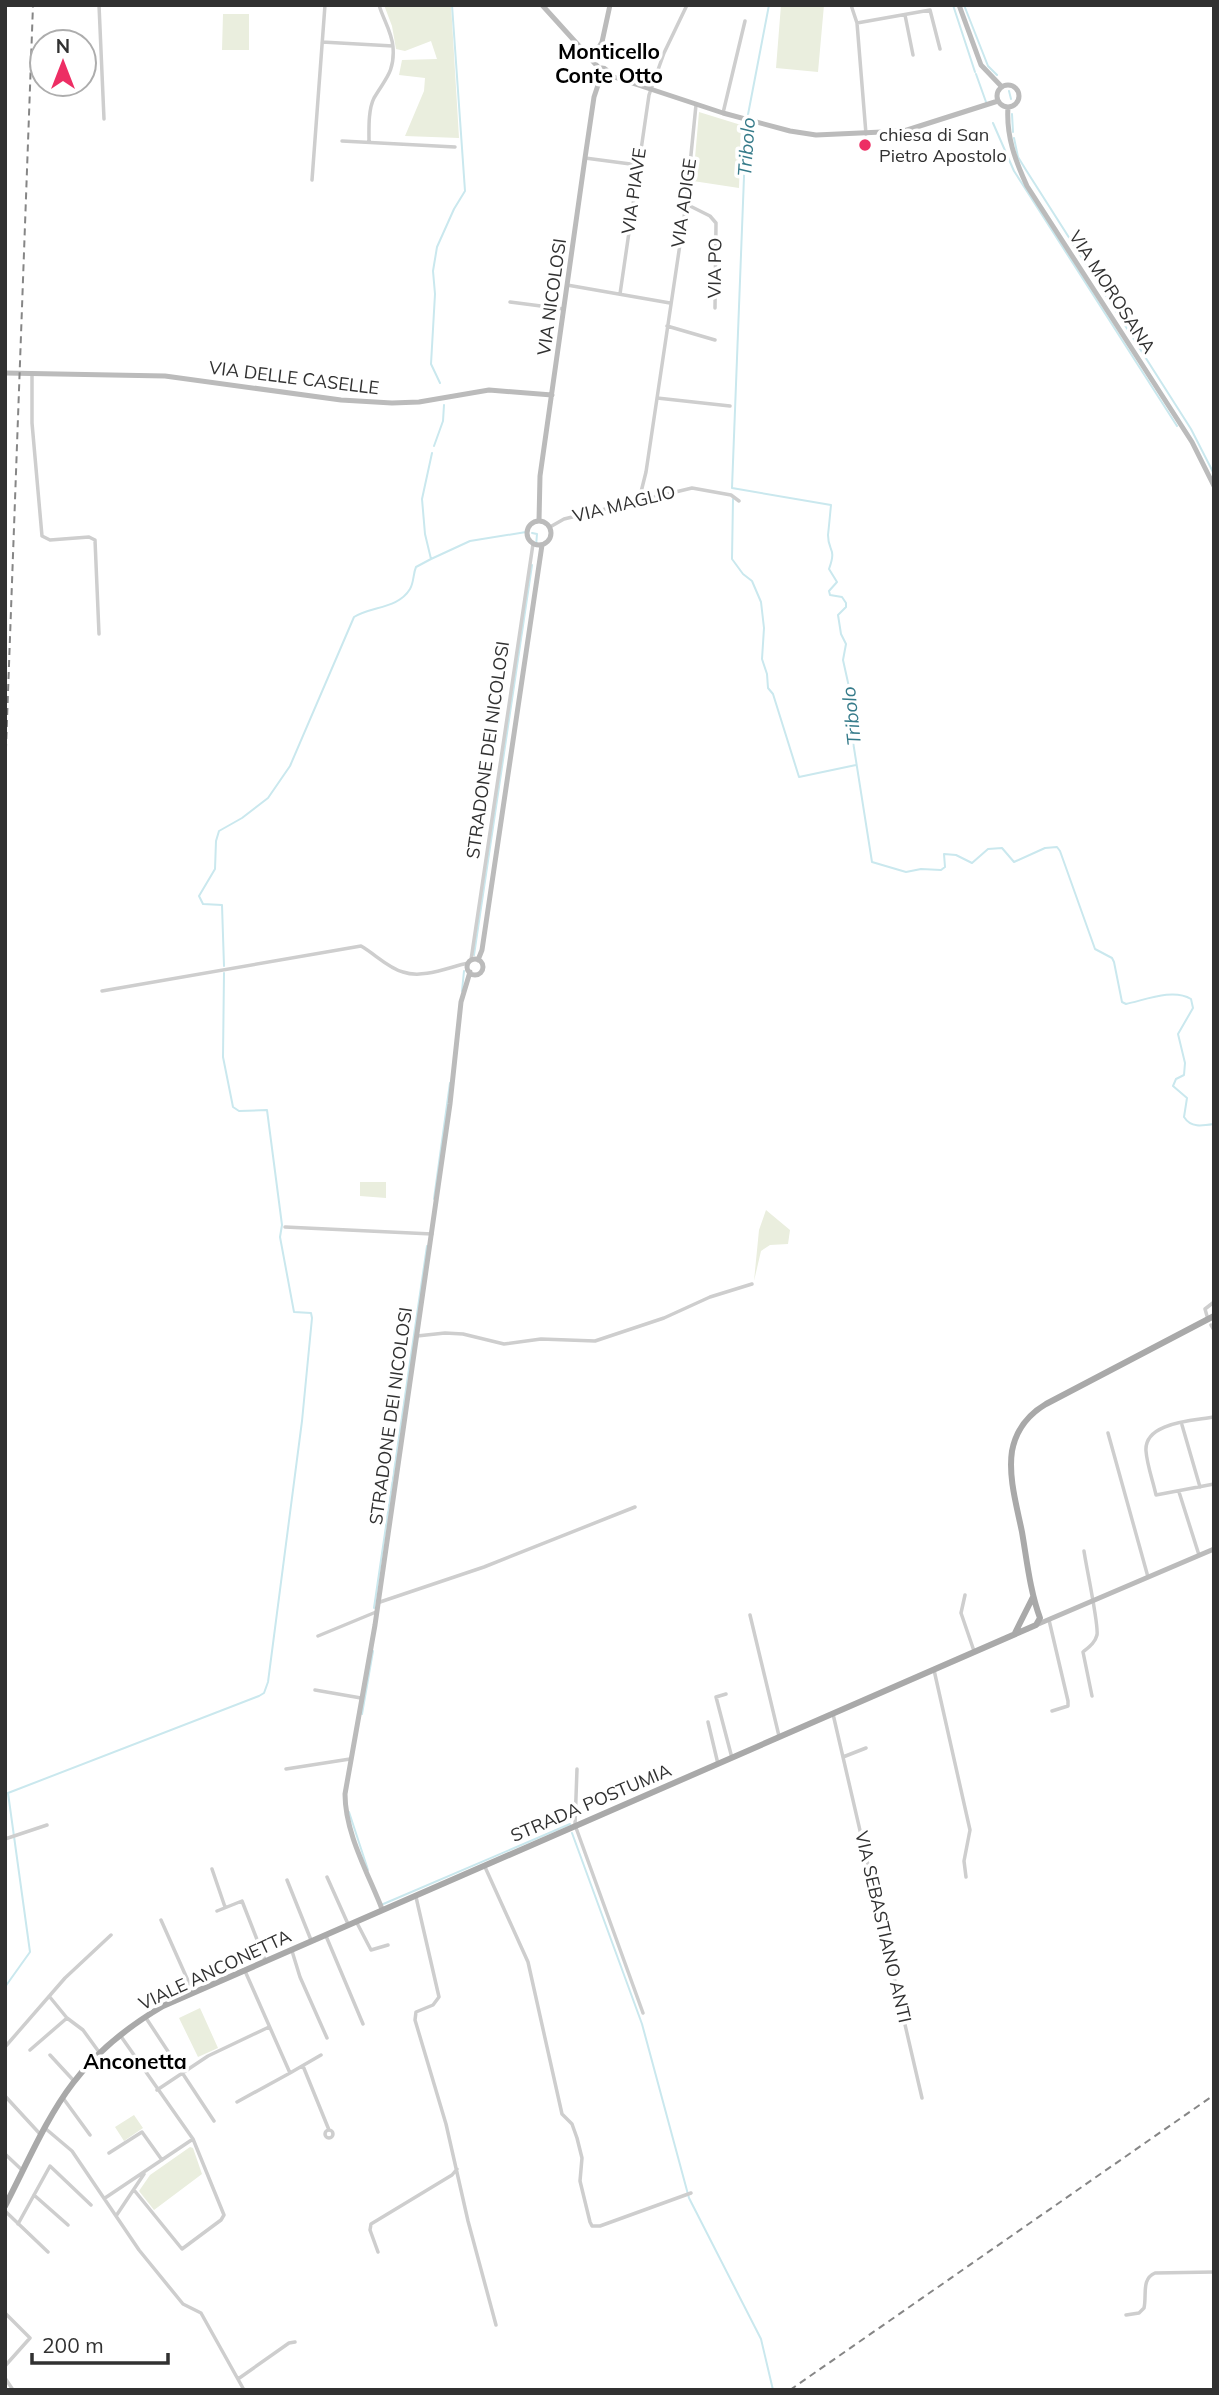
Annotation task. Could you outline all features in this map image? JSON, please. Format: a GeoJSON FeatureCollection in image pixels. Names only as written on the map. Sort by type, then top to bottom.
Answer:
{"type":"FeatureCollection","features":[{"type":"Feature","properties":{"kind":"main road"},"geometry":{"type":"LineString","coordinates":[[541,5],[599,68],[607,69],[608,75]]}},
{"type":"Feature","properties":{"kind":"main road"},"geometry":{"type":"LineString","coordinates":[[592,58],[602,42],[610,5]]}},
{"type":"Feature","properties":{"kind":"main road"},"geometry":{"type":"LineString","coordinates":[[959,5],[981,65],[1002,87],[998,92],[998,101]]}},
{"type":"Feature","properties":{"kind":"main road"},"geometry":{"type":"LineString","coordinates":[[599,68],[596,74],[600,79],[608,75]]}},
{"type":"Feature","properties":{"kind":"main road"},"geometry":{"type":"LineString","coordinates":[[608,75],[723,113],[816,135],[904,131],[998,101],[1008,107]]}},
{"type":"Feature","properties":{"kind":"main road","name":"VIA NICOLOSI"},"geometry":{"type":"LineString","coordinates":[[539,521],[540,477],[594,97],[600,79]]}},
{"type":"Feature","properties":{"kind":"main road","name":"VIA MOROSANA"},"geometry":{"type":"LineString","coordinates":[[1002,87],[1013,86],[1019,93],[1018,102],[1008,107],[1008,124],[1015,160],[1027,186],[1192,442],[1214,486]]}},
{"type":"Feature","properties":{"kind":"main road","name":"VIA DELLE CASELLE"},"geometry":{"type":"LineString","coordinates":[[5,373],[165,376],[341,400],[392,404],[489,390],[552,395]]}},
{"type":"Feature","properties":{"kind":"main road"},"geometry":{"type":"LineString","coordinates":[[539,521],[550,527]]}},
{"type":"Feature","properties":{"kind":"main road","name":"STRADONE DEI NICOLOSI"},"geometry":{"type":"LineString","coordinates":[[533,544],[527,537],[527,529],[532,523],[539,521]]}},
{"type":"Feature","properties":{"kind":"main road","name":"STRADONE DEI NICOLOSI"},"geometry":{"type":"LineString","coordinates":[[382,1909],[352,1834],[345,1806],[346,1783],[378,1603],[450,1104],[461,1002],[470,972],[467,967],[482,950],[542,545],[550,538],[550,527]]}},
{"type":"Feature","properties":{"kind":"main road"},"geometry":{"type":"LineString","coordinates":[[533,544],[542,545]]}},
{"type":"Feature","properties":{"kind":"main road","name":"STRADONE DEI NICOLOSI"},"geometry":{"type":"LineString","coordinates":[[470,972],[474,974],[481,971],[482,966],[473,961]]}},
{"type":"Feature","properties":{"kind":"main road"},"geometry":{"type":"LineString","coordinates":[[1023,1618],[1025,1624],[1034,1626],[1038,1614],[1012,1472],[1013,1449],[1028,1418],[1046,1404],[1211,1319]]}},
{"type":"Feature","properties":{"kind":"main road","name":"STRADA POSTUMIA"},"geometry":{"type":"LineString","coordinates":[[382,1909],[1214,1549]]}},
{"type":"Feature","properties":{"kind":"main road"},"geometry":{"type":"LineString","coordinates":[[1014,1635],[1033,1595]]}},
{"type":"Feature","properties":{"kind":"main road"},"geometry":{"type":"LineString","coordinates":[[1027,1611],[1050,1619]]}},
{"type":"Feature","properties":{"kind":"main road","name":"VIALE ANCONETTA"},"geometry":{"type":"LineString","coordinates":[[5,2208],[74,2081],[120,2035],[145,2016],[193,1992],[382,1909]]}},
{"type":"Feature","properties":{"kind":"street"},"geometry":{"type":"LineString","coordinates":[[99,5],[103,119]]}},
{"type":"Feature","properties":{"kind":"street"},"geometry":{"type":"LineString","coordinates":[[312,180],[325,5]]}},
{"type":"Feature","properties":{"kind":"street"},"geometry":{"type":"LineString","coordinates":[[369,142],[371,106],[388,78],[393,63],[390,31],[379,5]]}},
{"type":"Feature","properties":{"kind":"street","name":"VIA PIAVE"},"geometry":{"type":"LineString","coordinates":[[620,294],[651,89],[664,53],[687,5]]}},
{"type":"Feature","properties":{"kind":"street"},"geometry":{"type":"LineString","coordinates":[[851,5],[857,23],[866,134]]}},
{"type":"Feature","properties":{"kind":"street"},"geometry":{"type":"LineString","coordinates":[[857,23],[930,10],[940,49]]}},
{"type":"Feature","properties":{"kind":"street"},"geometry":{"type":"LineString","coordinates":[[905,15],[913,55]]}},
{"type":"Feature","properties":{"kind":"street"},"geometry":{"type":"LineString","coordinates":[[723,113],[745,21]]}},
{"type":"Feature","properties":{"kind":"street"},"geometry":{"type":"LineString","coordinates":[[322,42],[393,46]]}},
{"type":"Feature","properties":{"kind":"street","name":"VIA ADIGE"},"geometry":{"type":"LineString","coordinates":[[639,500],[646,472],[686,204],[696,103]]}},
{"type":"Feature","properties":{"kind":"street"},"geometry":{"type":"LineString","coordinates":[[342,141],[455,147]]}},
{"type":"Feature","properties":{"kind":"street"},"geometry":{"type":"LineString","coordinates":[[585,158],[638,165]]}},
{"type":"Feature","properties":{"kind":"street","name":"VIA PO"},"geometry":{"type":"LineString","coordinates":[[686,204],[710,216],[716,223],[715,308]]}},
{"type":"Feature","properties":{"kind":"street"},"geometry":{"type":"LineString","coordinates":[[567,285],[670,303]]}},
{"type":"Feature","properties":{"kind":"street"},"geometry":{"type":"LineString","coordinates":[[510,302],[564,309]]}},
{"type":"Feature","properties":{"kind":"street"},"geometry":{"type":"LineString","coordinates":[[667,326],[715,340]]}},
{"type":"Feature","properties":{"kind":"street"},"geometry":{"type":"LineString","coordinates":[[32,374],[32,423],[42,536],[50,540],[89,537],[96,542],[99,634]]}},
{"type":"Feature","properties":{"kind":"street"},"geometry":{"type":"LineString","coordinates":[[657,398],[730,406]]}},
{"type":"Feature","properties":{"kind":"street","name":"VIA MAGLIO"},"geometry":{"type":"LineString","coordinates":[[550,527],[564,519],[694,488],[731,495],[739,501]]}},
{"type":"Feature","properties":{"kind":"street","name":"STRADONE DEI NICOLOSI"},"geometry":{"type":"LineString","coordinates":[[473,961],[533,544]]}},
{"type":"Feature","properties":{"kind":"street"},"geometry":{"type":"LineString","coordinates":[[102,991],[361,946],[388,965],[412,974],[473,961]]}},
{"type":"Feature","properties":{"kind":"street"},"geometry":{"type":"LineString","coordinates":[[285,1227],[432,1234]]}},
{"type":"Feature","properties":{"kind":"street"},"geometry":{"type":"LineString","coordinates":[[417,1336],[463,1334],[503,1344],[541,1339],[595,1341],[664,1318],[710,1297],[752,1284]]}},
{"type":"Feature","properties":{"kind":"street"},"geometry":{"type":"LineString","coordinates":[[1214,1302],[1206,1308],[1214,1330]]}},
{"type":"Feature","properties":{"kind":"street"},"geometry":{"type":"LineString","coordinates":[[1214,1417],[1161,1426],[1148,1439],[1146,1452],[1156,1495],[1214,1484]]}},
{"type":"Feature","properties":{"kind":"street"},"geometry":{"type":"LineString","coordinates":[[1182,1424],[1200,1487]]}},
{"type":"Feature","properties":{"kind":"street"},"geometry":{"type":"LineString","coordinates":[[1108,1433],[1149,1577]]}},
{"type":"Feature","properties":{"kind":"street"},"geometry":{"type":"LineString","coordinates":[[1179,1492],[1199,1555]]}},
{"type":"Feature","properties":{"kind":"street"},"geometry":{"type":"LineString","coordinates":[[378,1603],[484,1567],[635,1507]]}},
{"type":"Feature","properties":{"kind":"street"},"geometry":{"type":"LineString","coordinates":[[1084,1551],[1097,1621],[1097,1634],[1093,1643],[1083,1652],[1092,1696]]}},
{"type":"Feature","properties":{"kind":"street"},"geometry":{"type":"LineString","coordinates":[[965,1595],[961,1613],[975,1653]]}},
{"type":"Feature","properties":{"kind":"street"},"geometry":{"type":"LineString","coordinates":[[318,1636],[376,1612]]}},
{"type":"Feature","properties":{"kind":"street"},"geometry":{"type":"LineString","coordinates":[[750,1615],[779,1738]]}},
{"type":"Feature","properties":{"kind":"street"},"geometry":{"type":"LineString","coordinates":[[1050,1619],[1068,1701],[1065,1709],[1052,1711]]}},
{"type":"Feature","properties":{"kind":"street"},"geometry":{"type":"LineString","coordinates":[[934,1670],[970,1829],[964,1861],[966,1877]]}},
{"type":"Feature","properties":{"kind":"street"},"geometry":{"type":"LineString","coordinates":[[315,1690],[362,1698]]}},
{"type":"Feature","properties":{"kind":"street"},"geometry":{"type":"LineString","coordinates":[[726,1694],[716,1697],[732,1758]]}},
{"type":"Feature","properties":{"kind":"street","name":"VIA SEBASTIANO ANTI"},"geometry":{"type":"LineString","coordinates":[[833,1714],[922,2098]]}},
{"type":"Feature","properties":{"kind":"street"},"geometry":{"type":"LineString","coordinates":[[708,1722],[718,1764]]}},
{"type":"Feature","properties":{"kind":"street"},"geometry":{"type":"LineString","coordinates":[[844,1757],[866,1748]]}},
{"type":"Feature","properties":{"kind":"street"},"geometry":{"type":"LineString","coordinates":[[286,1769],[352,1758]]}},
{"type":"Feature","properties":{"kind":"street"},"geometry":{"type":"LineString","coordinates":[[577,1769],[575,1825],[643,2013]]}},
{"type":"Feature","properties":{"kind":"street"},"geometry":{"type":"LineString","coordinates":[[5,1839],[47,1825]]}},
{"type":"Feature","properties":{"kind":"street"},"geometry":{"type":"LineString","coordinates":[[484,1865],[528,1962],[562,2114],[572,2124],[577,2138],[582,2163],[580,2181],[592,2226],[600,2226],[691,2193]]}},
{"type":"Feature","properties":{"kind":"street"},"geometry":{"type":"LineString","coordinates":[[212,1869],[225,1907]]}},
{"type":"Feature","properties":{"kind":"street"},"geometry":{"type":"LineString","coordinates":[[327,1877],[348,1924]]}},
{"type":"Feature","properties":{"kind":"street"},"geometry":{"type":"LineString","coordinates":[[287,1880],[311,1940]]}},
{"type":"Feature","properties":{"kind":"street"},"geometry":{"type":"LineString","coordinates":[[415,1895],[439,1997],[433,2005],[416,2012],[415,2021],[457,2169],[464,2207],[496,2326]]}},
{"type":"Feature","properties":{"kind":"street"},"geometry":{"type":"LineString","coordinates":[[217,1911],[242,1901],[265,1960]]}},
{"type":"Feature","properties":{"kind":"street"},"geometry":{"type":"LineString","coordinates":[[161,1920],[193,1992]]}},
{"type":"Feature","properties":{"kind":"street"},"geometry":{"type":"LineString","coordinates":[[356,1921],[371,1950],[388,1945]]}},
{"type":"Feature","properties":{"kind":"street"},"geometry":{"type":"LineString","coordinates":[[325,1934],[363,2024]]}},
{"type":"Feature","properties":{"kind":"street"},"geometry":{"type":"LineString","coordinates":[[5,2047],[49,1996],[111,1935]]}},
{"type":"Feature","properties":{"kind":"street"},"geometry":{"type":"LineString","coordinates":[[291,1949],[300,1977],[327,2038]]}},
{"type":"Feature","properties":{"kind":"street"},"geometry":{"type":"LineString","coordinates":[[244,1969],[290,2073]]}},
{"type":"Feature","properties":{"kind":"street"},"geometry":{"type":"LineString","coordinates":[[49,1996],[67,2018],[83,2030],[100,2053]]}},
{"type":"Feature","properties":{"kind":"street"},"geometry":{"type":"LineString","coordinates":[[145,2016],[214,2121]]}},
{"type":"Feature","properties":{"kind":"street"},"geometry":{"type":"LineString","coordinates":[[30,2050],[67,2018]]}},
{"type":"Feature","properties":{"kind":"street"},"geometry":{"type":"LineString","coordinates":[[157,2090],[182,2072],[269,2027]]}},
{"type":"Feature","properties":{"kind":"street"},"geometry":{"type":"LineString","coordinates":[[120,2035],[193,2139],[223,2215],[221,2220],[182,2249],[134,2190]]}},
{"type":"Feature","properties":{"kind":"street"},"geometry":{"type":"LineString","coordinates":[[50,2055],[74,2081]]}},
{"type":"Feature","properties":{"kind":"street"},"geometry":{"type":"LineString","coordinates":[[237,2102],[321,2055]]}},
{"type":"Feature","properties":{"kind":"street"},"geometry":{"type":"LineString","coordinates":[[303,2066],[329,2130]]}},
{"type":"Feature","properties":{"kind":"street"},"geometry":{"type":"LineString","coordinates":[[5,2096],[42,2136]]}},
{"type":"Feature","properties":{"kind":"street"},"geometry":{"type":"LineString","coordinates":[[63,2098],[90,2135]]}},
{"type":"Feature","properties":{"kind":"street"},"geometry":{"type":"LineString","coordinates":[[46,2129],[72,2151],[139,2250],[183,2304],[201,2313],[244,2390]]}},
{"type":"Feature","properties":{"kind":"street"},"geometry":{"type":"LineString","coordinates":[[109,2153],[142,2132],[162,2160]]}},
{"type":"Feature","properties":{"kind":"street"},"geometry":{"type":"LineString","coordinates":[[105,2198],[193,2139]]}},
{"type":"Feature","properties":{"kind":"street"},"geometry":{"type":"LineString","coordinates":[[5,2154],[23,2171]]}},
{"type":"Feature","properties":{"kind":"street"},"geometry":{"type":"LineString","coordinates":[[18,2224],[50,2166],[91,2205]]}},
{"type":"Feature","properties":{"kind":"street"},"geometry":{"type":"LineString","coordinates":[[378,2252],[370,2230],[371,2224],[452,2175],[457,2169]]}},
{"type":"Feature","properties":{"kind":"street"},"geometry":{"type":"LineString","coordinates":[[116,2216],[146,2171]]}},
{"type":"Feature","properties":{"kind":"street"},"geometry":{"type":"LineString","coordinates":[[34,2195],[68,2225]]}},
{"type":"Feature","properties":{"kind":"street"},"geometry":{"type":"LineString","coordinates":[[5,2208],[48,2252]]}},
{"type":"Feature","properties":{"kind":"street"},"geometry":{"type":"LineString","coordinates":[[1126,2315],[1139,2313],[1144,2308],[1149,2275],[1214,2272]]}},
{"type":"Feature","properties":{"kind":"street"},"geometry":{"type":"LineString","coordinates":[[5,2313],[30,2338],[5,2367]]}},
{"type":"Feature","properties":{"kind":"street"},"geometry":{"type":"LineString","coordinates":[[238,2379],[289,2343],[295,2342]]}},
{"type":"Feature","properties":{"kind":"street"},"geometry":{"type":"LineString","coordinates":[[5,2378],[13,2390]]}},
{"type":"Feature","properties":{"kind":"green space"},"geometry":{"type":"Polygon","coordinates":[[[384,5],[451,5],[459,138],[405,136],[424,91],[425,78],[399,75],[402,60],[437,59],[431,41],[405,51],[396,49],[392,26],[384,5]]]}},
{"type":"Feature","properties":{"kind":"green space"},"geometry":{"type":"Polygon","coordinates":[[[781,5],[824,5],[818,72],[776,68],[781,5]]]}},
{"type":"Feature","properties":{"kind":"green space"},"geometry":{"type":"Polygon","coordinates":[[[223,14],[249,14],[249,50],[222,50],[223,14]]]}},
{"type":"Feature","properties":{"kind":"green space"},"geometry":{"type":"Polygon","coordinates":[[[699,112],[741,125],[739,188],[693,181],[699,112]]]}},
{"type":"Feature","properties":{"kind":"green space"},"geometry":{"type":"Polygon","coordinates":[[[360,1182],[386,1182],[386,1198],[360,1196],[360,1182]]]}},
{"type":"Feature","properties":{"kind":"green space"},"geometry":{"type":"Polygon","coordinates":[[[766,1210],[790,1230],[788,1244],[770,1245],[761,1251],[754,1281],[759,1230],[766,1210]]]}},
{"type":"Feature","properties":{"kind":"green space"},"geometry":{"type":"Polygon","coordinates":[[[200,2008],[218,2048],[198,2057],[179,2018],[200,2008]]]}},
{"type":"Feature","properties":{"kind":"green space"},"geometry":{"type":"Polygon","coordinates":[[[134,2115],[143,2128],[124,2141],[115,2127],[134,2115]]]}},
{"type":"Feature","properties":{"kind":"green space"},"geometry":{"type":"Polygon","coordinates":[[[190,2147],[193,2148],[202,2174],[154,2210],[139,2191],[150,2175],[190,2147]]]}},
{"type":"Feature","properties":{"kind":"waterway"},"geometry":{"type":"LineString","coordinates":[[440,383],[431,364],[435,294],[433,271],[437,247],[465,191],[452,5]]}},
{"type":"Feature","properties":{"kind":"waterway","name":"Tribolo"},"geometry":{"type":"LineString","coordinates":[[769,5],[746,125],[732,488],[831,505],[828,535],[832,557],[829,569],[837,582],[829,591],[830,595],[842,597],[846,603],[846,607],[838,615],[841,634],[846,644],[843,660],[853,705],[851,729],[872,862],[906,872],[921,869],[941,870],[945,867],[944,854],[956,855],[972,863],[988,849],[1002,848],[1014,862],[1045,848],[1057,847],[1095,949],[1112,958],[1114,962],[1122,1002],[1126,1004],[1168,995],[1191,999],[1193,1008],[1178,1034],[1185,1063],[1184,1075],[1176,1079],[1173,1086],[1187,1098],[1184,1117],[1187,1121],[1197,1125],[1214,1124]]}},
{"type":"Feature","properties":{"kind":"waterway"},"geometry":{"type":"LineString","coordinates":[[953,5],[975,72]]}},
{"type":"Feature","properties":{"kind":"waterway"},"geometry":{"type":"LineString","coordinates":[[964,5],[988,66],[997,75]]}},
{"type":"Feature","properties":{"kind":"waterway"},"geometry":{"type":"LineString","coordinates":[[976,74],[986,102]]}},
{"type":"Feature","properties":{"kind":"waterway"},"geometry":{"type":"LineString","coordinates":[[1009,91],[1011,99]]}},
{"type":"Feature","properties":{"kind":"waterway"},"geometry":{"type":"LineString","coordinates":[[1012,114],[1013,132]]}},
{"type":"Feature","properties":{"kind":"waterway"},"geometry":{"type":"LineString","coordinates":[[993,123],[1014,171],[1177,426]]}},
{"type":"Feature","properties":{"kind":"waterway"},"geometry":{"type":"LineString","coordinates":[[1014,138],[1018,157],[1191,429],[1214,474]]}},
{"type":"Feature","properties":{"kind":"waterway"},"geometry":{"type":"LineString","coordinates":[[434,446],[443,421],[444,405]]}},
{"type":"Feature","properties":{"kind":"waterway"},"geometry":{"type":"LineString","coordinates":[[432,453],[422,499],[425,534],[431,559],[470,541],[526,532]]}},
{"type":"Feature","properties":{"kind":"waterway"},"geometry":{"type":"LineString","coordinates":[[733,499],[732,559],[752,581],[761,602],[764,628],[762,659],[768,688],[773,694],[799,777],[856,765]]}},
{"type":"Feature","properties":{"kind":"waterway"},"geometry":{"type":"LineString","coordinates":[[532,533],[537,534],[536,546]]}},
{"type":"Feature","properties":{"kind":"waterway"},"geometry":{"type":"LineString","coordinates":[[224,966],[222,905],[203,904],[199,896],[215,869],[219,831],[268,798],[290,766],[354,617],[399,600],[410,589],[416,567],[431,559]]}},
{"type":"Feature","properties":{"kind":"waterway"},"geometry":{"type":"LineString","coordinates":[[474,955],[532,565]]}},
{"type":"Feature","properties":{"kind":"waterway"},"geometry":{"type":"LineString","coordinates":[[462,991],[464,971]]}},
{"type":"Feature","properties":{"kind":"waterway"},"geometry":{"type":"LineString","coordinates":[[5,1987],[30,1952],[8,1793],[259,1696],[264,1693],[268,1682],[302,1421],[312,1318],[311,1313],[294,1312],[280,1237],[282,1225],[267,1110],[239,1111],[233,1107],[223,1057],[224,973]]}},
{"type":"Feature","properties":{"kind":"waterway"},"geometry":{"type":"LineString","coordinates":[[434,1199],[450,1083]]}},
{"type":"Feature","properties":{"kind":"waterway"},"geometry":{"type":"LineString","coordinates":[[374,1608],[427,1246]]}},
{"type":"Feature","properties":{"kind":"waterway"},"geometry":{"type":"LineString","coordinates":[[362,1714],[373,1651]]}},
{"type":"Feature","properties":{"kind":"waterway"},"geometry":{"type":"LineString","coordinates":[[349,1812],[368,1870]]}},
{"type":"Feature","properties":{"kind":"waterway"},"geometry":{"type":"LineString","coordinates":[[381,1905],[570,1824]]}},
{"type":"Feature","properties":{"kind":"waterway"},"geometry":{"type":"LineString","coordinates":[[572,1833],[642,2024],[689,2198],[761,2339],[773,2390]]}},
{"type":"Feature","properties":{"kind":"railway"},"geometry":{"type":"LineString","coordinates":[[5,775],[33,5]]}},
{"type":"Feature","properties":{"kind":"railway"},"geometry":{"type":"LineString","coordinates":[[790,2390],[1214,2095]]}},
{"type":"Feature","properties":{"kind":"place","name":"chiesa di San Pietro Apostolo"},"geometry":{"type":"Point","coordinates":[865,145]}},
{"type":"Feature","properties":{"kind":"district","name":"Monticello Conte Otto"},"geometry":{"type":"Point","coordinates":[609,64]}},
{"type":"Feature","properties":{"kind":"district","name":"Anconetta"},"geometry":{"type":"Point","coordinates":[135,2062]}}]}
